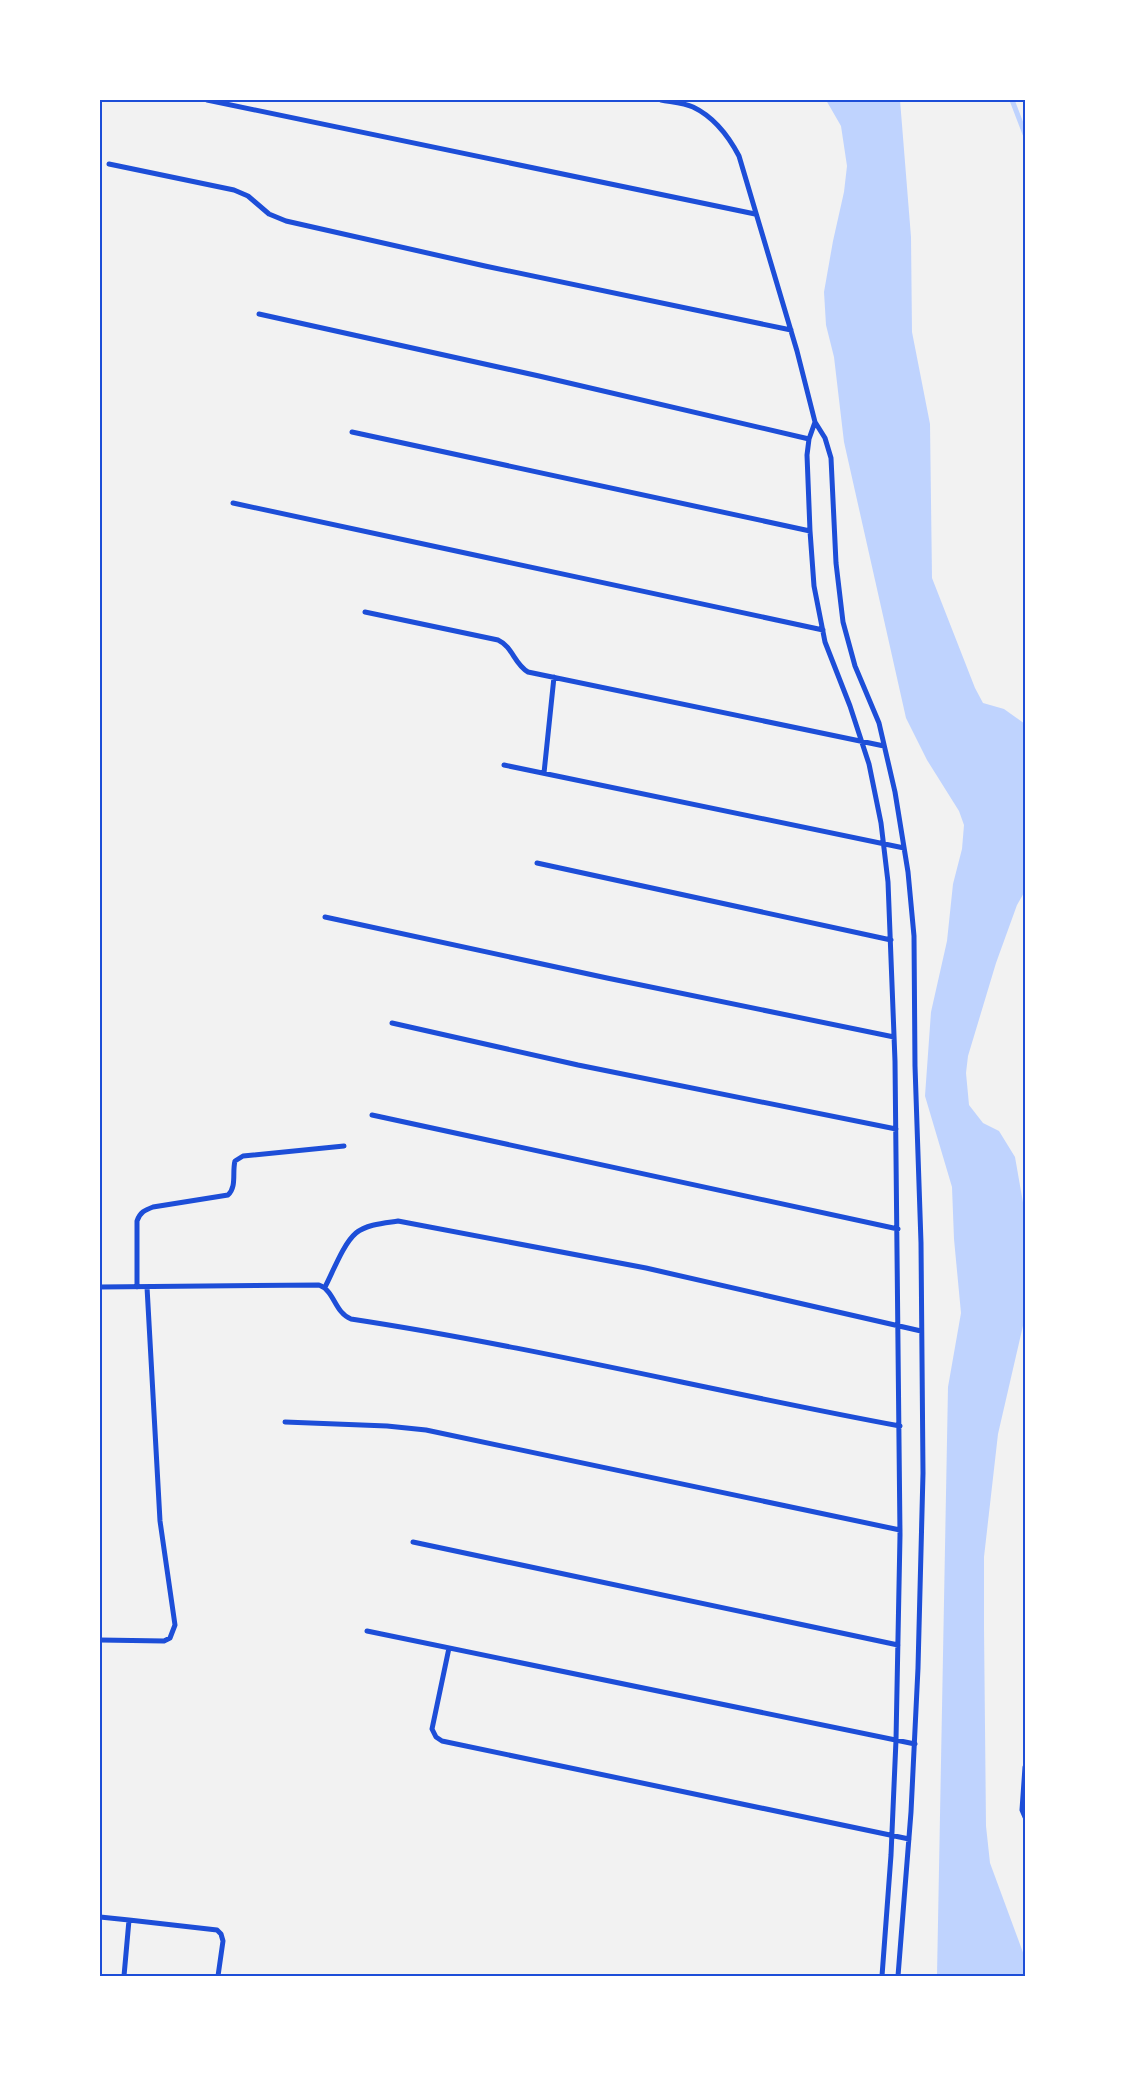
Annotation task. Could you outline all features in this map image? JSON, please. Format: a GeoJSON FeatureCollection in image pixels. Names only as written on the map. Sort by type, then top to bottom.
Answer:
{"type":"FeatureCollection","features":[{"type":"Feature","properties":{"kind":"street"},"geometry":{"type":"LineString","coordinates":[[207,100],[755,214]]}},
{"type":"Feature","properties":{"kind":"street"},"geometry":{"type":"LineString","coordinates":[[661,100],[693,107],[714,123],[729,138],[739,156],[790,330],[814,422],[824,438],[831,458],[836,563],[843,622],[855,666],[879,724],[896,792],[904,848],[914,936],[915,1066],[921,1243],[923,1473],[918,1668],[909,1838],[898,1976]]}},
{"type":"Feature","properties":{"kind":"street"},"geometry":{"type":"LineString","coordinates":[[109,164],[234,190],[248,196],[269,214],[286,221],[485,266],[790,330]]}},
{"type":"Feature","properties":{"kind":"street"},"geometry":{"type":"LineString","coordinates":[[259,314],[809,439]]}},
{"type":"Feature","properties":{"kind":"street"},"geometry":{"type":"LineString","coordinates":[[814,422],[807,455],[814,586],[825,642],[869,764],[882,823],[891,940],[898,1229],[900,1530],[896,1740],[892,1835],[882,1976]]}},
{"type":"Feature","properties":{"kind":"street"},"geometry":{"type":"LineString","coordinates":[[352,432],[810,531]]}},
{"type":"Feature","properties":{"kind":"street"},"geometry":{"type":"LineString","coordinates":[[233,503],[823,630]]}},
{"type":"Feature","properties":{"kind":"street"},"geometry":{"type":"LineString","coordinates":[[365,612],[498,640],[506,644],[522,668],[528,672],[884,746]]}},
{"type":"Feature","properties":{"kind":"street"},"geometry":{"type":"LineString","coordinates":[[544,773],[554,677]]}},
{"type":"Feature","properties":{"kind":"street"},"geometry":{"type":"LineString","coordinates":[[504,765],[904,848]]}},
{"type":"Feature","properties":{"kind":"street"},"geometry":{"type":"LineString","coordinates":[[537,863],[891,940]]}},
{"type":"Feature","properties":{"kind":"street"},"geometry":{"type":"LineString","coordinates":[[325,917],[894,1037]]}},
{"type":"Feature","properties":{"kind":"street"},"geometry":{"type":"LineString","coordinates":[[392,1023],[578,1065],[896,1129]]}},
{"type":"Feature","properties":{"kind":"street"},"geometry":{"type":"LineString","coordinates":[[372,1115],[898,1229]]}},
{"type":"Feature","properties":{"kind":"street"},"geometry":{"type":"LineString","coordinates":[[137,1287],[137,1221],[138,1216],[144,1210],[228,1195],[232,1192],[235,1161],[243,1156],[344,1146]]}},
{"type":"Feature","properties":{"kind":"street"},"geometry":{"type":"LineString","coordinates":[[325,1287],[347,1245],[357,1232],[375,1225],[398,1222],[646,1268],[921,1331]]}},
{"type":"Feature","properties":{"kind":"street"},"geometry":{"type":"LineString","coordinates":[[100,1286],[310,1284],[325,1287],[331,1294],[339,1312],[351,1319],[445,1335],[900,1426]]}},
{"type":"Feature","properties":{"kind":"street"},"geometry":{"type":"LineString","coordinates":[[100,1640],[164,1641],[170,1638],[175,1625],[160,1521],[147,1287]]}},
{"type":"Feature","properties":{"kind":"street"},"geometry":{"type":"LineString","coordinates":[[285,1422],[360,1424],[426,1430],[900,1530]]}},
{"type":"Feature","properties":{"kind":"street"},"geometry":{"type":"LineString","coordinates":[[413,1542],[898,1646]]}},
{"type":"Feature","properties":{"kind":"street"},"geometry":{"type":"LineString","coordinates":[[368,1631],[914,1744]]}},
{"type":"Feature","properties":{"kind":"street"},"geometry":{"type":"LineString","coordinates":[[450,1648],[432,1729],[436,1737],[442,1740],[909,1838]]}},
{"type":"Feature","properties":{"kind":"street"},"geometry":{"type":"LineString","coordinates":[[1025,1767],[1022,1810],[1025,1817]]}},
{"type":"Feature","properties":{"kind":"street"},"geometry":{"type":"LineString","coordinates":[[100,1917],[217,1930],[221,1934],[223,1941],[218,1976]]}},
{"type":"Feature","properties":{"kind":"street"},"geometry":{"type":"LineString","coordinates":[[124,1976],[129,1920]]}},
{"type":"Feature","properties":{"kind":"water"},"geometry":{"type":"Polygon","coordinates":[[[826,100],[900,100],[911,237],[912,332],[930,424],[932,578],[975,688],[983,703],[1004,709],[1025,724],[1025,891],[1017,905],[996,963],[968,1056],[966,1073],[969,1105],[983,1123],[999,1131],[1015,1157],[1025,1214],[1025,1317],[998,1434],[984,1557],[984,1628],[986,1826],[990,1863],[1025,1958],[1025,1976],[937,1976],[948,1387],[961,1313],[954,1239],[952,1187],[925,1096],[931,1012],[947,941],[953,884],[962,849],[964,825],[959,811],[927,760],[906,718],[844,442],[834,357],[826,325],[824,292],[844,192],[847,166],[841,126],[826,100]]]}},
{"type":"Feature","properties":{"kind":"waterway"},"geometry":{"type":"LineString","coordinates":[[1012,100],[1025,134]]}}]}
